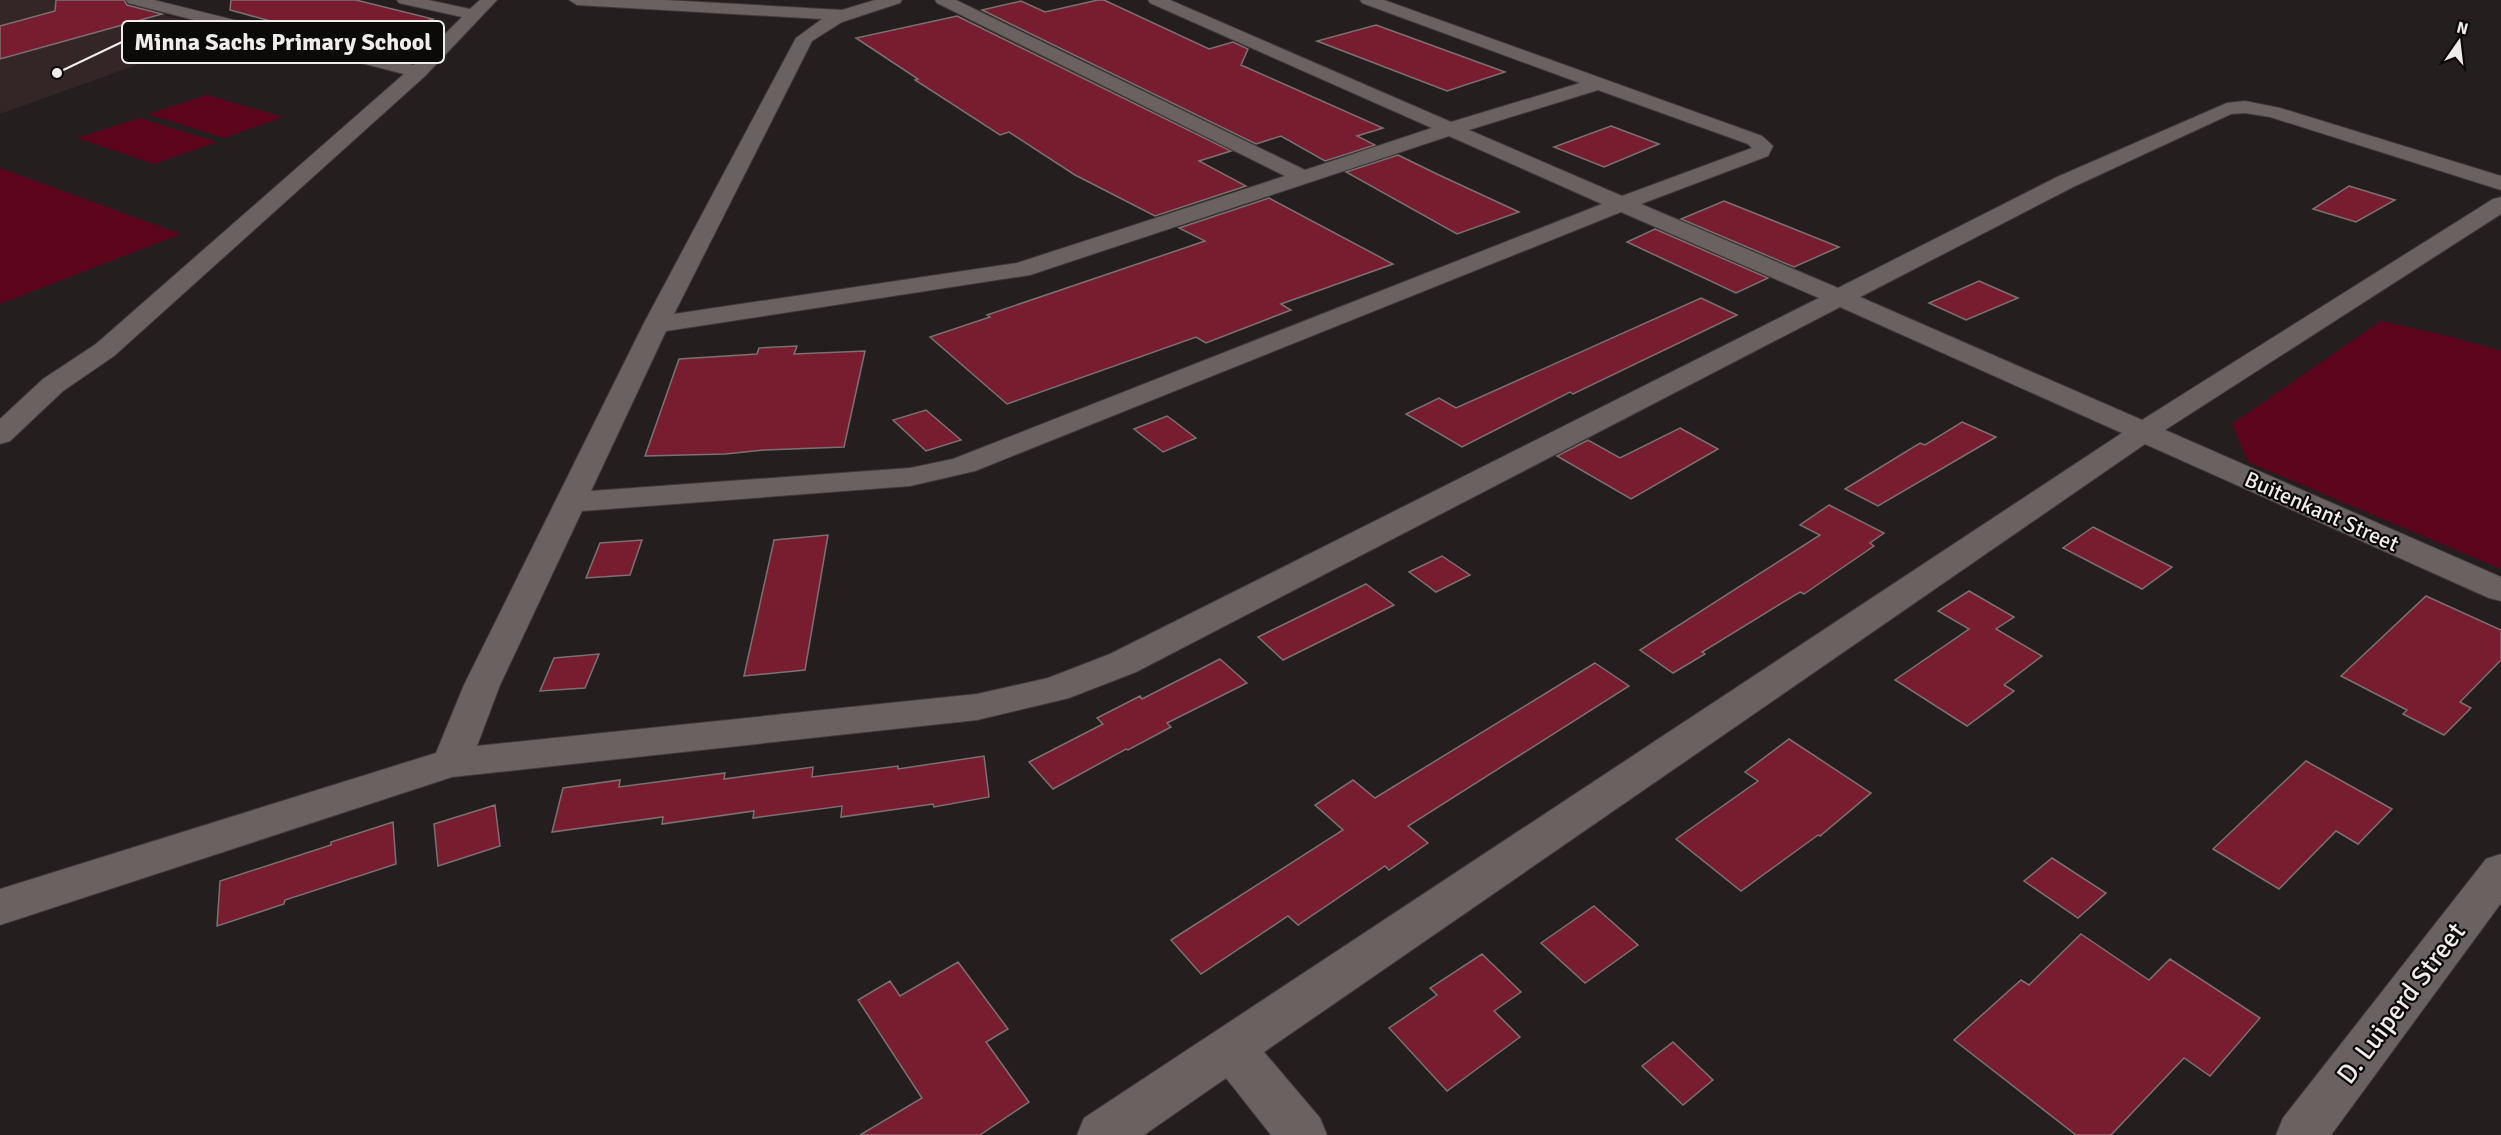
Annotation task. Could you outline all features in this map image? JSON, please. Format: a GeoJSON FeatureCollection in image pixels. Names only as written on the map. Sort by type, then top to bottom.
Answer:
{"type":"FeatureCollection","features":[{"type":"Feature","properties":{"kind":"street"},"geometry":{"type":"LineString","coordinates":[[134,0],[418,72]]}},
{"type":"Feature","properties":{"kind":"street"},"geometry":{"type":"LineString","coordinates":[[405,0],[481,8]]}},
{"type":"Feature","properties":{"kind":"street"},"geometry":{"type":"LineString","coordinates":[[577,0],[653,2],[842,15]]}},
{"type":"Feature","properties":{"kind":"street"},"geometry":{"type":"LineString","coordinates":[[451,763],[482,685],[656,325],[806,38],[817,28],[842,15],[894,0]]}},
{"type":"Feature","properties":{"kind":"street"},"geometry":{"type":"LineString","coordinates":[[943,0],[1303,177]]}},
{"type":"Feature","properties":{"kind":"street","name":"Buitenkant Street"},"geometry":{"type":"LineString","coordinates":[[1156,0],[1620,204],[1841,298],[2501,590]]}},
{"type":"Feature","properties":{"kind":"street"},"geometry":{"type":"LineString","coordinates":[[572,502],[910,477],[964,465],[1620,204],[1761,152],[1763,146],[1755,140],[1368,0]]}},
{"type":"Feature","properties":{"kind":"street"},"geometry":{"type":"LineString","coordinates":[[0,435],[53,385],[105,350],[122,335],[418,72],[481,8]]}},
{"type":"Feature","properties":{"kind":"street"},"geometry":{"type":"LineString","coordinates":[[656,325],[1021,270],[1450,129],[1597,84]]}},
{"type":"Feature","properties":{"kind":"street"},"geometry":{"type":"LineString","coordinates":[[0,907],[451,763],[976,707],[1056,689],[1123,663],[2065,182],[2227,109],[2245,107],[2273,112],[2501,183]]}},
{"type":"Feature","properties":{"kind":"street"},"geometry":{"type":"LineString","coordinates":[[1102,1135],[2144,432],[2501,204]]}},
{"type":"Feature","properties":{"kind":"street"},"geometry":{"type":"LineString","coordinates":[[0,404],[53,385]]}},
{"type":"Feature","properties":{"kind":"street","name":"D. Luiperd Street"},"geometry":{"type":"LineString","coordinates":[[2301,1135],[2501,871]]}},
{"type":"Feature","properties":{"kind":"street"},"geometry":{"type":"LineString","coordinates":[[1231,1048],[1302,1135]]}},
{"type":"Feature","properties":{"kind":"shaded area"},"geometry":{"type":"Polygon","coordinates":[[[0,0],[109,0],[228,32],[0,114],[0,0]]]}},
{"type":"Feature","properties":{"kind":"shaded area"},"geometry":{"type":"Polygon","coordinates":[[[207,95],[283,117],[224,138],[148,114],[207,95]]]}},
{"type":"Feature","properties":{"kind":"shaded area"},"geometry":{"type":"Polygon","coordinates":[[[140,118],[217,142],[154,164],[77,138],[140,118]]]}},
{"type":"Feature","properties":{"kind":"shaded area"},"geometry":{"type":"Polygon","coordinates":[[[0,168],[181,234],[0,304],[0,168]]]}},
{"type":"Feature","properties":{"kind":"shaded area"},"geometry":{"type":"Polygon","coordinates":[[[2381,321],[2501,351],[2501,569],[2248,462],[2232,424],[2381,321]]]}},
{"type":"Feature","properties":{"kind":"building"},"geometry":{"type":"Polygon","coordinates":[[[56,0],[124,0],[127,5],[162,14],[0,59],[0,26],[55,11],[56,0]]]}},
{"type":"Feature","properties":{"kind":"building"},"geometry":{"type":"Polygon","coordinates":[[[231,0],[356,0],[433,19],[359,42],[325,36],[230,10],[231,0]]]}},
{"type":"Feature","properties":{"kind":"building"},"geometry":{"type":"Polygon","coordinates":[[[1104,0],[1209,49],[1233,42],[1248,49],[1241,65],[1383,128],[1357,136],[1375,145],[1325,161],[1281,136],[1256,144],[982,10],[1021,1],[1045,12],[1104,0]]]}},
{"type":"Feature","properties":{"kind":"building"},"geometry":{"type":"Polygon","coordinates":[[[957,16],[1231,151],[1199,161],[1246,186],[1155,216],[1075,175],[1009,132],[1000,135],[915,80],[918,79],[856,38],[957,16]]]}},
{"type":"Feature","properties":{"kind":"building"},"geometry":{"type":"Polygon","coordinates":[[[1376,25],[1505,72],[1447,91],[1317,41],[1376,25]]]}},
{"type":"Feature","properties":{"kind":"building"},"geometry":{"type":"Polygon","coordinates":[[[1611,126],[1659,144],[1604,167],[1554,147],[1611,126]]]}},
{"type":"Feature","properties":{"kind":"building"},"geometry":{"type":"Polygon","coordinates":[[[1398,155],[1519,212],[1457,234],[1346,172],[1398,155]]]}},
{"type":"Feature","properties":{"kind":"building"},"geometry":{"type":"Polygon","coordinates":[[[2349,186],[2395,200],[2356,222],[2313,209],[2349,186]]]}},
{"type":"Feature","properties":{"kind":"building"},"geometry":{"type":"Polygon","coordinates":[[[1269,198],[1393,264],[1281,304],[1291,310],[1206,343],[1196,337],[1007,404],[930,337],[990,317],[987,315],[1205,241],[1179,228],[1269,198]]]}},
{"type":"Feature","properties":{"kind":"building"},"geometry":{"type":"Polygon","coordinates":[[[1724,201],[1839,247],[1794,267],[1681,219],[1724,201]]]}},
{"type":"Feature","properties":{"kind":"building"},"geometry":{"type":"Polygon","coordinates":[[[1655,229],[1768,278],[1736,293],[1627,242],[1655,229]]]}},
{"type":"Feature","properties":{"kind":"building"},"geometry":{"type":"Polygon","coordinates":[[[1979,281],[2018,298],[1966,320],[1929,303],[1979,281]]]}},
{"type":"Feature","properties":{"kind":"building"},"geometry":{"type":"Polygon","coordinates":[[[1701,298],[1737,315],[1573,394],[1570,392],[1462,447],[1406,414],[1439,398],[1456,408],[1701,298]]]}},
{"type":"Feature","properties":{"kind":"building"},"geometry":{"type":"Polygon","coordinates":[[[797,346],[794,354],[865,351],[844,447],[645,456],[679,359],[757,354],[759,348],[797,346]]]}},
{"type":"Feature","properties":{"kind":"building"},"geometry":{"type":"Polygon","coordinates":[[[926,410],[961,440],[926,451],[893,420],[926,410]]]}},
{"type":"Feature","properties":{"kind":"building"},"geometry":{"type":"Polygon","coordinates":[[[1167,416],[1196,438],[1163,452],[1134,429],[1167,416]]]}},
{"type":"Feature","properties":{"kind":"building"},"geometry":{"type":"Polygon","coordinates":[[[1962,422],[1996,437],[1878,506],[1845,489],[1920,443],[1925,445],[1962,422]]]}},
{"type":"Feature","properties":{"kind":"building"},"geometry":{"type":"Polygon","coordinates":[[[1680,428],[1718,449],[1631,499],[1557,456],[1588,440],[1620,458],[1680,428]]]}},
{"type":"Feature","properties":{"kind":"building"},"geometry":{"type":"Polygon","coordinates":[[[1829,505],[1884,533],[1870,543],[1874,546],[1804,594],[1800,592],[1702,652],[1705,654],[1673,673],[1640,650],[1820,535],[1800,525],[1829,505]]]}},
{"type":"Feature","properties":{"kind":"building"},"geometry":{"type":"Polygon","coordinates":[[[2093,527],[2172,567],[2142,589],[2063,548],[2093,527]]]}},
{"type":"Feature","properties":{"kind":"building"},"geometry":{"type":"Polygon","coordinates":[[[828,535],[805,670],[744,676],[774,540],[828,535]]]}},
{"type":"Feature","properties":{"kind":"building"},"geometry":{"type":"Polygon","coordinates":[[[642,540],[630,575],[586,578],[600,543],[642,540]]]}},
{"type":"Feature","properties":{"kind":"building"},"geometry":{"type":"Polygon","coordinates":[[[1442,556],[1470,575],[1436,592],[1409,572],[1442,556]]]}},
{"type":"Feature","properties":{"kind":"building"},"geometry":{"type":"Polygon","coordinates":[[[1366,584],[1394,605],[1283,660],[1258,637],[1366,584]]]}},
{"type":"Feature","properties":{"kind":"building"},"geometry":{"type":"Polygon","coordinates":[[[1969,591],[2014,617],[1996,629],[2042,656],[2004,685],[2014,691],[1967,726],[1895,680],[1969,629],[1938,611],[1969,591]]]}},
{"type":"Feature","properties":{"kind":"building"},"geometry":{"type":"Polygon","coordinates":[[[2426,596],[2501,630],[2501,660],[2460,702],[2471,708],[2444,735],[2403,714],[2407,710],[2341,676],[2426,596]]]}},
{"type":"Feature","properties":{"kind":"building"},"geometry":{"type":"Polygon","coordinates":[[[599,654],[585,688],[540,691],[554,658],[599,654]]]}},
{"type":"Feature","properties":{"kind":"building"},"geometry":{"type":"Polygon","coordinates":[[[1220,659],[1247,683],[1167,723],[1171,727],[1053,789],[1029,762],[1103,724],[1097,718],[1140,696],[1142,699],[1220,659]]]}},
{"type":"Feature","properties":{"kind":"building"},"geometry":{"type":"Polygon","coordinates":[[[1595,663],[1629,686],[1408,826],[1428,843],[1389,870],[1385,866],[1298,925],[1288,916],[1201,974],[1171,940],[1343,830],[1315,805],[1353,780],[1375,798],[1595,663]]]}},
{"type":"Feature","properties":{"kind":"building"},"geometry":{"type":"Polygon","coordinates":[[[1789,739],[1871,793],[1820,836],[1818,835],[1741,891],[1676,839],[1758,781],[1745,772],[1789,739]]]}},
{"type":"Feature","properties":{"kind":"building"},"geometry":{"type":"Polygon","coordinates":[[[984,756],[989,797],[934,807],[933,804],[841,817],[842,806],[753,818],[754,811],[662,824],[663,817],[552,832],[563,788],[620,780],[619,787],[725,773],[724,779],[813,767],[812,777],[898,766],[898,769],[984,756]]]}},
{"type":"Feature","properties":{"kind":"building"},"geometry":{"type":"Polygon","coordinates":[[[2306,761],[2392,809],[2358,844],[2336,831],[2279,889],[2213,849],[2306,761]]]}},
{"type":"Feature","properties":{"kind":"building"},"geometry":{"type":"Polygon","coordinates":[[[495,805],[500,846],[438,866],[434,824],[495,805]]]}},
{"type":"Feature","properties":{"kind":"building"},"geometry":{"type":"Polygon","coordinates":[[[393,822],[396,864],[285,900],[284,904],[217,926],[220,881],[393,822]]]}},
{"type":"Feature","properties":{"kind":"building"},"geometry":{"type":"Polygon","coordinates":[[[2052,858],[2106,893],[2078,918],[2024,881],[2052,858]]]}},
{"type":"Feature","properties":{"kind":"building"},"geometry":{"type":"Polygon","coordinates":[[[1594,906],[1638,945],[1585,983],[1541,943],[1594,906]]]}},
{"type":"Feature","properties":{"kind":"building"},"geometry":{"type":"Polygon","coordinates":[[[2081,934],[2149,980],[2170,959],[2260,1018],[2210,1076],[2184,1058],[2111,1135],[2076,1135],[1954,1040],[2021,980],[2029,985],[2081,934]]]}},
{"type":"Feature","properties":{"kind":"building"},"geometry":{"type":"Polygon","coordinates":[[[1482,954],[1521,992],[1494,1011],[1520,1037],[1447,1091],[1389,1028],[1437,995],[1430,988],[1482,954]]]}},
{"type":"Feature","properties":{"kind":"building"},"geometry":{"type":"Polygon","coordinates":[[[958,962],[1008,1029],[986,1042],[1029,1102],[980,1135],[860,1135],[922,1098],[858,1000],[890,981],[900,996],[958,962]]]}},
{"type":"Feature","properties":{"kind":"building"},"geometry":{"type":"Polygon","coordinates":[[[1673,1042],[1713,1080],[1683,1105],[1642,1066],[1673,1042]]]}},
{"type":"Feature","properties":{"kind":"place","name":"Minna Sachs Primary School"},"geometry":{"type":"Point","coordinates":[57,73]}}]}
